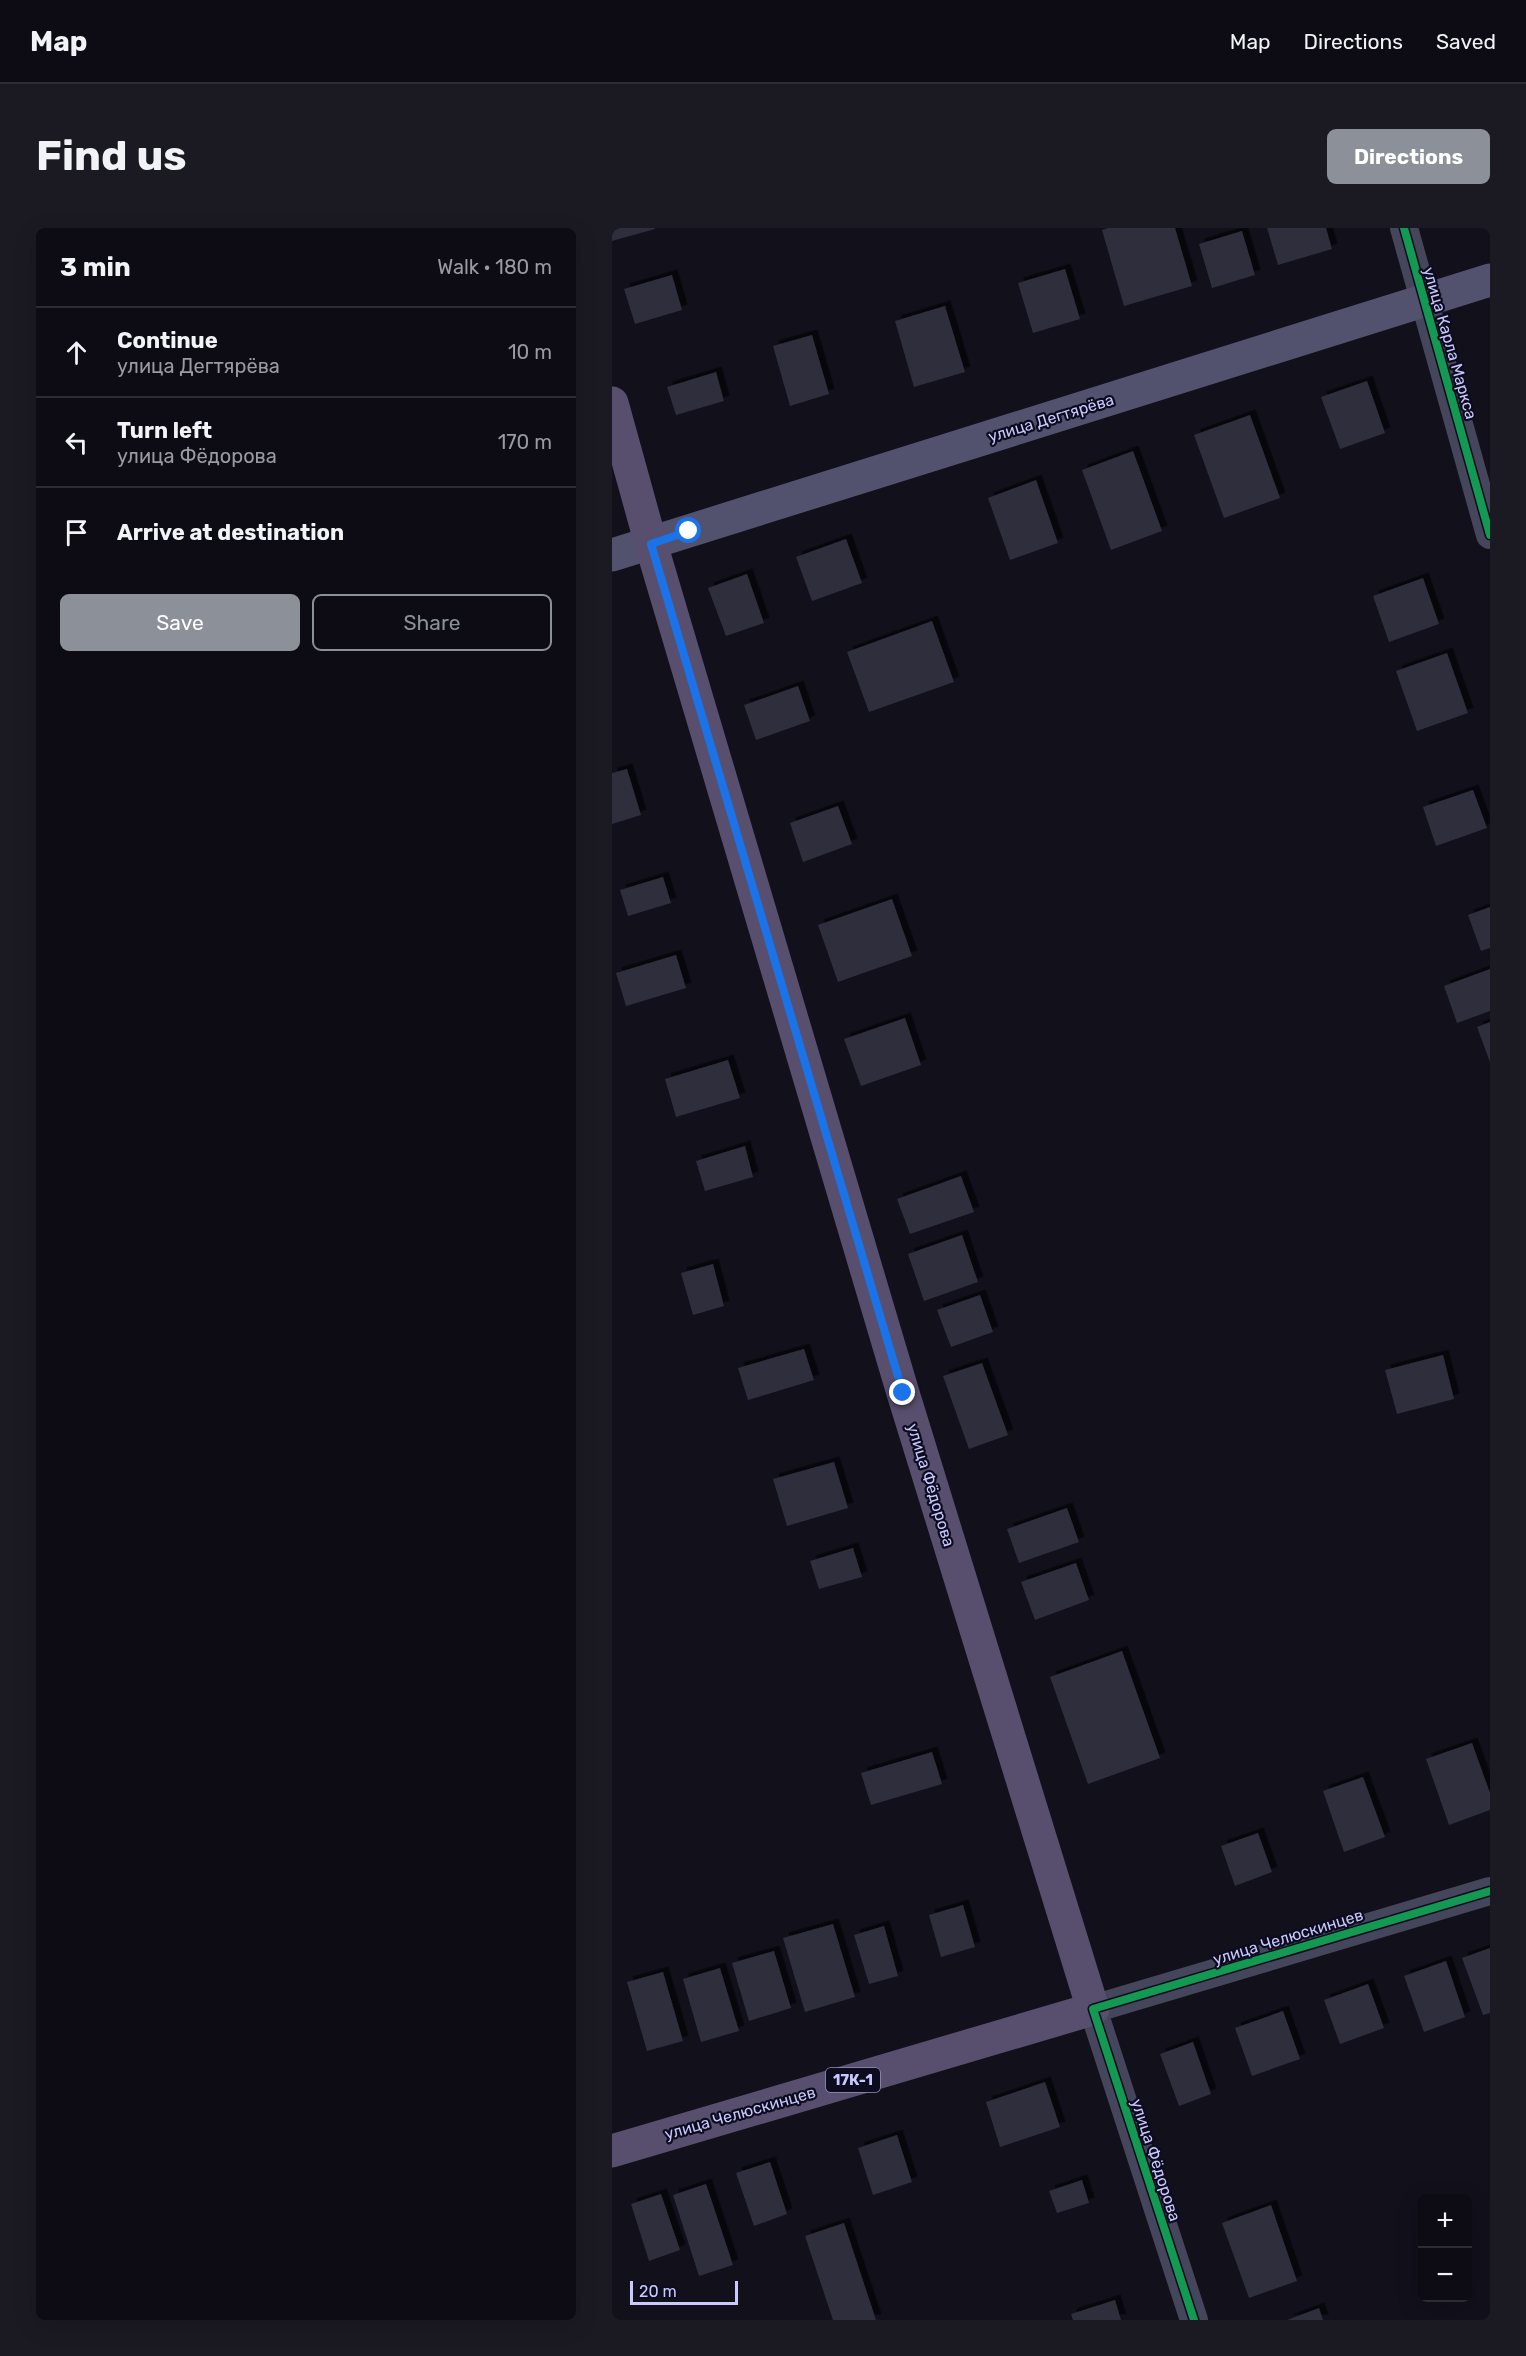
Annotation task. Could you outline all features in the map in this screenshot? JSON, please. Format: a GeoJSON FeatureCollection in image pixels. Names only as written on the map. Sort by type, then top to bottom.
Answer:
{"type":"FeatureCollection","features":[{"type":"Feature","properties":{"kind":"main road","name":"улица Дегтярёва"},"geometry":{"type":"LineString","coordinates":[[612,555],[1490,280]]}},
{"type":"Feature","properties":{"kind":"main road","name":"улица Фёдорова"},"geometry":{"type":"LineString","coordinates":[[612,403],[651,544],[900,1381],[1093,2009]]}},
{"type":"Feature","properties":{"kind":"main road","name":"улица Челюскинцев"},"geometry":{"type":"LineString","coordinates":[[612,2151],[1093,2009]]}},
{"type":"Feature","properties":{"kind":"street","name":"улица Карла Маркса"},"geometry":{"type":"LineString","coordinates":[[1404,228],[1490,536]]}},
{"type":"Feature","properties":{"kind":"street","name":"улица Челюскинцев"},"geometry":{"type":"LineString","coordinates":[[1093,2009],[1490,1891]]}},
{"type":"Feature","properties":{"kind":"street","name":"улица Фёдорова"},"geometry":{"type":"LineString","coordinates":[[1093,2009],[1194,2320]]}},
{"type":"Feature","properties":{"kind":"building"},"geometry":{"type":"Polygon","coordinates":[[[612,228],[655,228],[655,229],[612,241],[612,228]]]}},
{"type":"Feature","properties":{"kind":"building"},"geometry":{"type":"Polygon","coordinates":[[[1108,228],[1175,228],[1192,286],[1124,306],[1102,230],[1108,228]]]}},
{"type":"Feature","properties":{"kind":"building"},"geometry":{"type":"Polygon","coordinates":[[[1267,228],[1326,228],[1332,249],[1278,265],[1267,228]]]}},
{"type":"Feature","properties":{"kind":"building"},"geometry":{"type":"Polygon","coordinates":[[[1242,231],[1255,275],[1212,288],[1199,244],[1242,231]]]}},
{"type":"Feature","properties":{"kind":"building"},"geometry":{"type":"Polygon","coordinates":[[[1065,269],[1080,319],[1033,333],[1018,283],[1065,269]]]}},
{"type":"Feature","properties":{"kind":"building"},"geometry":{"type":"Polygon","coordinates":[[[672,275],[682,310],[635,324],[624,289],[672,275]]]}},
{"type":"Feature","properties":{"kind":"building"},"geometry":{"type":"Polygon","coordinates":[[[945,306],[965,372],[914,387],[895,321],[945,306]]]}},
{"type":"Feature","properties":{"kind":"building"},"geometry":{"type":"Polygon","coordinates":[[[812,335],[829,394],[790,406],[773,346],[812,335]]]}},
{"type":"Feature","properties":{"kind":"building"},"geometry":{"type":"Polygon","coordinates":[[[716,372],[724,401],[676,415],[667,387],[716,372]]]}},
{"type":"Feature","properties":{"kind":"building"},"geometry":{"type":"Polygon","coordinates":[[[1367,381],[1385,433],[1340,449],[1321,397],[1367,381]]]}},
{"type":"Feature","properties":{"kind":"building"},"geometry":{"type":"Polygon","coordinates":[[[1250,415],[1280,498],[1224,518],[1194,435],[1250,415]]]}},
{"type":"Feature","properties":{"kind":"building"},"geometry":{"type":"Polygon","coordinates":[[[1133,451],[1162,531],[1111,550],[1082,470],[1133,451]]]}},
{"type":"Feature","properties":{"kind":"building"},"geometry":{"type":"Polygon","coordinates":[[[1036,480],[1058,543],[1010,560],[988,498],[1036,480]]]}},
{"type":"Feature","properties":{"kind":"building"},"geometry":{"type":"Polygon","coordinates":[[[846,539],[862,583],[812,601],[796,557],[846,539]]]}},
{"type":"Feature","properties":{"kind":"building"},"geometry":{"type":"Polygon","coordinates":[[[747,574],[764,623],[726,636],[708,588],[747,574]]]}},
{"type":"Feature","properties":{"kind":"building"},"geometry":{"type":"Polygon","coordinates":[[[1423,578],[1439,624],[1389,642],[1373,596],[1423,578]]]}},
{"type":"Feature","properties":{"kind":"building"},"geometry":{"type":"Polygon","coordinates":[[[932,621],[954,682],[869,712],[847,652],[932,621]]]}},
{"type":"Feature","properties":{"kind":"building"},"geometry":{"type":"Polygon","coordinates":[[[1447,653],[1468,713],[1417,731],[1396,671],[1447,653]]]}},
{"type":"Feature","properties":{"kind":"building"},"geometry":{"type":"Polygon","coordinates":[[[798,686],[810,721],[756,740],[744,705],[798,686]]]}},
{"type":"Feature","properties":{"kind":"building"},"geometry":{"type":"Polygon","coordinates":[[[627,769],[641,815],[612,824],[612,773],[627,769]]]}},
{"type":"Feature","properties":{"kind":"building"},"geometry":{"type":"Polygon","coordinates":[[[1473,790],[1487,828],[1436,846],[1423,807],[1473,790]]]}},
{"type":"Feature","properties":{"kind":"building"},"geometry":{"type":"Polygon","coordinates":[[[838,806],[852,844],[803,862],[790,823],[838,806]]]}},
{"type":"Feature","properties":{"kind":"building"},"geometry":{"type":"Polygon","coordinates":[[[663,877],[671,903],[628,916],[620,890],[663,877]]]}},
{"type":"Feature","properties":{"kind":"building"},"geometry":{"type":"Polygon","coordinates":[[[892,899],[912,956],[838,982],[818,925],[892,899]]]}},
{"type":"Feature","properties":{"kind":"building"},"geometry":{"type":"Polygon","coordinates":[[[1490,907],[1490,948],[1481,951],[1468,915],[1490,907]]]}},
{"type":"Feature","properties":{"kind":"building"},"geometry":{"type":"Polygon","coordinates":[[[676,955],[686,988],[626,1006],[616,973],[676,955]]]}},
{"type":"Feature","properties":{"kind":"building"},"geometry":{"type":"Polygon","coordinates":[[[1490,969],[1490,1011],[1457,1023],[1444,986],[1490,969]]]}},
{"type":"Feature","properties":{"kind":"building"},"geometry":{"type":"Polygon","coordinates":[[[905,1018],[921,1065],[861,1086],[844,1039],[905,1018]]]}},
{"type":"Feature","properties":{"kind":"building"},"geometry":{"type":"Polygon","coordinates":[[[1490,1022],[1490,1062],[1477,1027],[1490,1022]]]}},
{"type":"Feature","properties":{"kind":"building"},"geometry":{"type":"Polygon","coordinates":[[[728,1060],[740,1098],[676,1117],[665,1079],[728,1060]]]}},
{"type":"Feature","properties":{"kind":"building"},"geometry":{"type":"Polygon","coordinates":[[[745,1146],[753,1177],[705,1191],[696,1161],[745,1146]]]}},
{"type":"Feature","properties":{"kind":"building"},"geometry":{"type":"Polygon","coordinates":[[[961,1176],[974,1212],[910,1234],[897,1199],[961,1176]]]}},
{"type":"Feature","properties":{"kind":"building"},"geometry":{"type":"Polygon","coordinates":[[[962,1235],[978,1282],[924,1301],[908,1254],[962,1235]]]}},
{"type":"Feature","properties":{"kind":"building"},"geometry":{"type":"Polygon","coordinates":[[[713,1264],[724,1306],[693,1315],[681,1273],[713,1264]]]}},
{"type":"Feature","properties":{"kind":"building"},"geometry":{"type":"Polygon","coordinates":[[[980,1295],[993,1332],[951,1347],[937,1310],[980,1295]]]}},
{"type":"Feature","properties":{"kind":"building"},"geometry":{"type":"Polygon","coordinates":[[[804,1349],[814,1380],[748,1400],[738,1368],[804,1349]]]}},
{"type":"Feature","properties":{"kind":"building"},"geometry":{"type":"Polygon","coordinates":[[[1443,1355],[1454,1399],[1397,1414],[1385,1370],[1443,1355]]]}},
{"type":"Feature","properties":{"kind":"building"},"geometry":{"type":"Polygon","coordinates":[[[982,1363],[1008,1435],[969,1449],[943,1376],[982,1363]]]}},
{"type":"Feature","properties":{"kind":"building"},"geometry":{"type":"Polygon","coordinates":[[[834,1462],[848,1508],[787,1526],[773,1479],[834,1462]]]}},
{"type":"Feature","properties":{"kind":"building"},"geometry":{"type":"Polygon","coordinates":[[[1067,1508],[1079,1542],[1019,1563],[1007,1529],[1067,1508]]]}},
{"type":"Feature","properties":{"kind":"building"},"geometry":{"type":"Polygon","coordinates":[[[853,1548],[862,1577],[819,1589],[810,1561],[853,1548]]]}},
{"type":"Feature","properties":{"kind":"building"},"geometry":{"type":"Polygon","coordinates":[[[1076,1563],[1089,1600],[1035,1620],[1021,1582],[1076,1563]]]}},
{"type":"Feature","properties":{"kind":"building"},"geometry":{"type":"Polygon","coordinates":[[[1122,1651],[1160,1758],[1088,1784],[1050,1677],[1122,1651]]]}},
{"type":"Feature","properties":{"kind":"building"},"geometry":{"type":"Polygon","coordinates":[[[1472,1743],[1490,1793],[1490,1810],[1449,1825],[1426,1759],[1472,1743]]]}},
{"type":"Feature","properties":{"kind":"building"},"geometry":{"type":"Polygon","coordinates":[[[932,1752],[942,1784],[871,1805],[861,1773],[932,1752]]]}},
{"type":"Feature","properties":{"kind":"building"},"geometry":{"type":"Polygon","coordinates":[[[1363,1777],[1385,1837],[1344,1852],[1323,1791],[1363,1777]]]}},
{"type":"Feature","properties":{"kind":"building"},"geometry":{"type":"Polygon","coordinates":[[[1258,1833],[1272,1872],[1235,1886],[1221,1846],[1258,1833]]]}},
{"type":"Feature","properties":{"kind":"building"},"geometry":{"type":"Polygon","coordinates":[[[963,1905],[975,1947],[941,1957],[929,1915],[963,1905]]]}},
{"type":"Feature","properties":{"kind":"building"},"geometry":{"type":"Polygon","coordinates":[[[833,1924],[855,1997],[805,2012],[783,1938],[833,1924]]]}},
{"type":"Feature","properties":{"kind":"building"},"geometry":{"type":"Polygon","coordinates":[[[884,1926],[898,1976],[869,1984],[854,1935],[884,1926]]]}},
{"type":"Feature","properties":{"kind":"building"},"geometry":{"type":"Polygon","coordinates":[[[1490,1948],[1490,2013],[1483,2015],[1462,1958],[1490,1948]]]}},
{"type":"Feature","properties":{"kind":"building"},"geometry":{"type":"Polygon","coordinates":[[[774,1951],[791,2008],[749,2021],[732,1963],[774,1951]]]}},
{"type":"Feature","properties":{"kind":"building"},"geometry":{"type":"Polygon","coordinates":[[[1446,1961],[1465,2017],[1424,2032],[1404,1976],[1446,1961]]]}},
{"type":"Feature","properties":{"kind":"building"},"geometry":{"type":"Polygon","coordinates":[[[720,1968],[739,2031],[701,2042],[683,1979],[720,1968]]]}},
{"type":"Feature","properties":{"kind":"building"},"geometry":{"type":"Polygon","coordinates":[[[663,1972],[683,2041],[647,2051],[627,1982],[663,1972]]]}},
{"type":"Feature","properties":{"kind":"building"},"geometry":{"type":"Polygon","coordinates":[[[1368,1984],[1384,2028],[1340,2044],[1324,2000],[1368,1984]]]}},
{"type":"Feature","properties":{"kind":"building"},"geometry":{"type":"Polygon","coordinates":[[[1283,2011],[1300,2059],[1252,2076],[1235,2028],[1283,2011]]]}},
{"type":"Feature","properties":{"kind":"building"},"geometry":{"type":"Polygon","coordinates":[[[1193,2042],[1211,2094],[1179,2106],[1160,2054],[1193,2042]]]}},
{"type":"Feature","properties":{"kind":"building"},"geometry":{"type":"Polygon","coordinates":[[[1045,2082],[1060,2127],[1000,2147],[986,2102],[1045,2082]]]}},
{"type":"Feature","properties":{"kind":"building"},"geometry":{"type":"Polygon","coordinates":[[[897,2135],[912,2182],[873,2195],[858,2148],[897,2135]]]}},
{"type":"Feature","properties":{"kind":"building"},"geometry":{"type":"Polygon","coordinates":[[[770,2162],[787,2214],[754,2226],[736,2173],[770,2162]]]}},
{"type":"Feature","properties":{"kind":"building"},"geometry":{"type":"Polygon","coordinates":[[[1082,2180],[1089,2203],[1057,2213],[1049,2191],[1082,2180]]]}},
{"type":"Feature","properties":{"kind":"building"},"geometry":{"type":"Polygon","coordinates":[[[706,2184],[733,2265],[699,2276],[673,2195],[706,2184]]]}},
{"type":"Feature","properties":{"kind":"building"},"geometry":{"type":"Polygon","coordinates":[[[661,2194],[680,2250],[649,2261],[631,2204],[661,2194]]]}},
{"type":"Feature","properties":{"kind":"building"},"geometry":{"type":"Polygon","coordinates":[[[1271,2205],[1297,2281],[1249,2298],[1222,2223],[1271,2205]]]}},
{"type":"Feature","properties":{"kind":"building"},"geometry":{"type":"Polygon","coordinates":[[[844,2223],[876,2320],[833,2320],[805,2236],[844,2223]]]}},
{"type":"Feature","properties":{"kind":"building"},"geometry":{"type":"Polygon","coordinates":[[[1115,2300],[1121,2320],[1073,2320],[1071,2314],[1115,2300]]]}},
{"type":"Feature","properties":{"kind":"building"},"geometry":{"type":"Polygon","coordinates":[[[1319,2308],[1323,2320],[1287,2320],[1319,2308]]]}},
{"type":"Feature","properties":{"kind":"cycle path"},"geometry":{"type":"LineString","coordinates":[[1404,228],[1490,535]]}},
{"type":"Feature","properties":{"kind":"cycle path"},"geometry":{"type":"LineString","coordinates":[[1194,2320],[1093,2009],[1490,1891]]}},
{"type":"Feature","properties":{"kind":"route"},"geometry":{"type":"LineString","coordinates":[[689,531],[651,544],[903,1393]]}}]}
